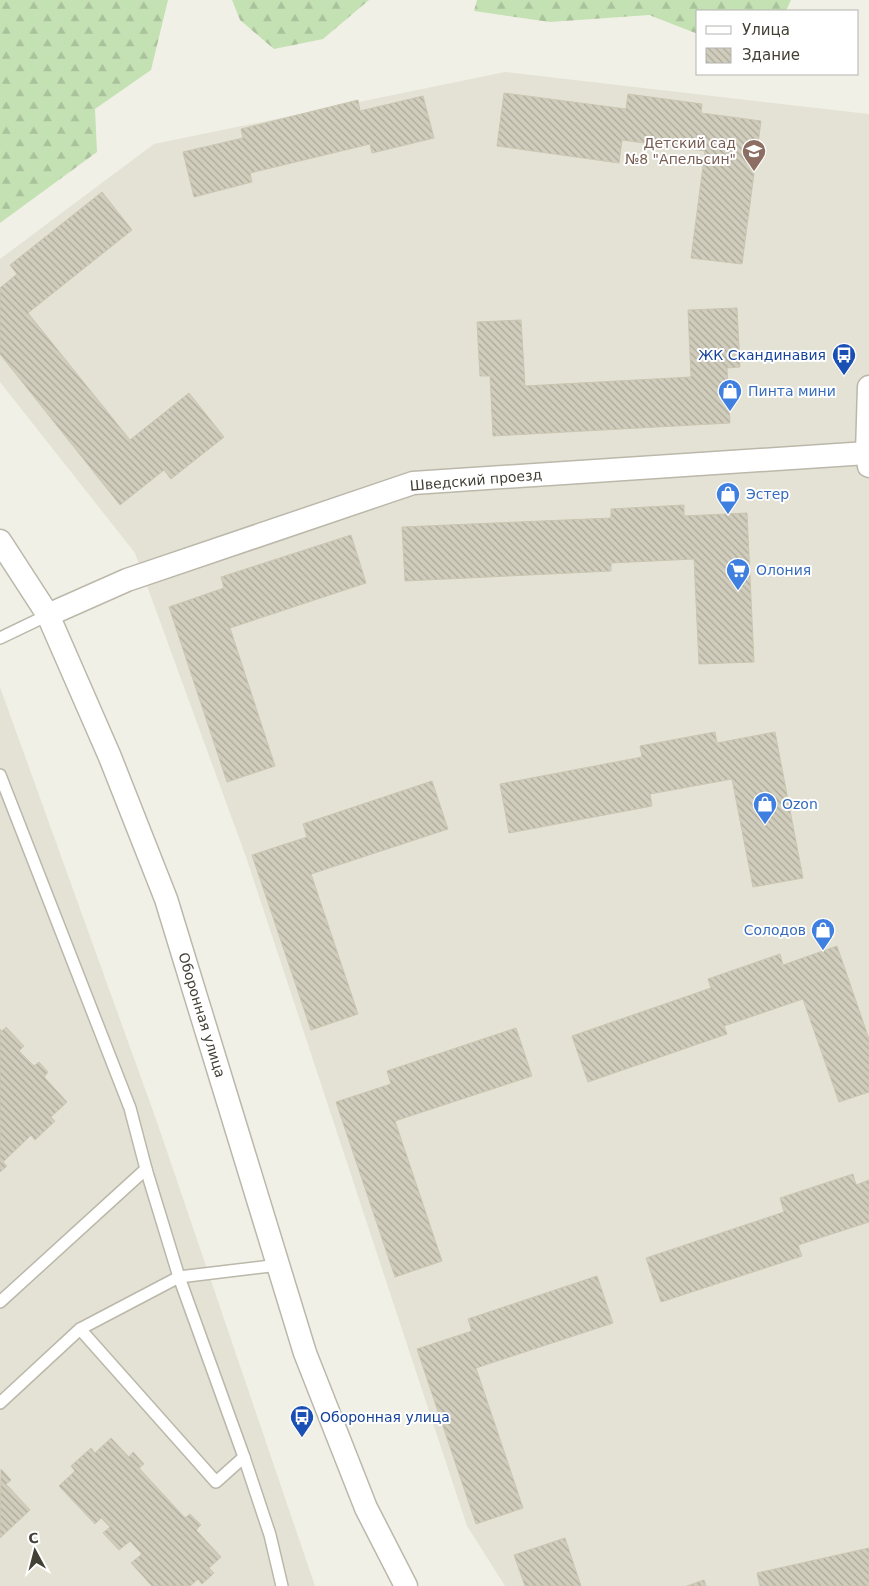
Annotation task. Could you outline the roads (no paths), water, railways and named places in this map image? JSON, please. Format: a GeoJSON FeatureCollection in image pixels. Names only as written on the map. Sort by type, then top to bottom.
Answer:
{"type":"FeatureCollection","features":[{"type":"Feature","properties":{"kind":"street"},"geometry":{"type":"LineString","coordinates":[[868,460],[869,388]]}},
{"type":"Feature","properties":{"kind":"street","name":"Шведский проезд"},"geometry":{"type":"LineString","coordinates":[[48,615],[127,580],[413,483],[868,460]]}},
{"type":"Feature","properties":{"kind":"street","name":"Оборонная улица"},"geometry":{"type":"LineString","coordinates":[[0,541],[48,615],[110,757],[166,900],[305,1353],[366,1508],[406,1586]]}},
{"type":"Feature","properties":{"kind":"lane"},"geometry":{"type":"LineString","coordinates":[[0,638],[48,615]]}},
{"type":"Feature","properties":{"kind":"lane"},"geometry":{"type":"LineString","coordinates":[[0,775],[36,862],[42,888],[130,1108],[146,1169],[179,1277],[244,1457],[270,1535],[282,1586]]}},
{"type":"Feature","properties":{"kind":"lane"},"geometry":{"type":"LineString","coordinates":[[0,1302],[146,1169]]}},
{"type":"Feature","properties":{"kind":"lane"},"geometry":{"type":"LineString","coordinates":[[0,1403],[80,1329],[179,1277],[279,1265]]}},
{"type":"Feature","properties":{"kind":"lane"},"geometry":{"type":"LineString","coordinates":[[80,1329],[216,1482],[244,1457]]}},
{"type":"Feature","properties":{"kind":"place","name":"Детский сад №8 \"Апельсин\""},"geometry":{"type":"Point","coordinates":[754,172]}},
{"type":"Feature","properties":{"kind":"place","name":"ЖК Скандинавия"},"geometry":{"type":"Point","coordinates":[844,376]}},
{"type":"Feature","properties":{"kind":"place","name":"Пинта мини"},"geometry":{"type":"Point","coordinates":[730,412]}},
{"type":"Feature","properties":{"kind":"place","name":"Эстер"},"geometry":{"type":"Point","coordinates":[728,515]}},
{"type":"Feature","properties":{"kind":"place","name":"Олония"},"geometry":{"type":"Point","coordinates":[738,591]}},
{"type":"Feature","properties":{"kind":"place","name":"Ozon"},"geometry":{"type":"Point","coordinates":[765,825]}},
{"type":"Feature","properties":{"kind":"place","name":"Солодов"},"geometry":{"type":"Point","coordinates":[823,951]}},
{"type":"Feature","properties":{"kind":"place","name":"Оборонная улица"},"geometry":{"type":"Point","coordinates":[302,1438]}}]}
